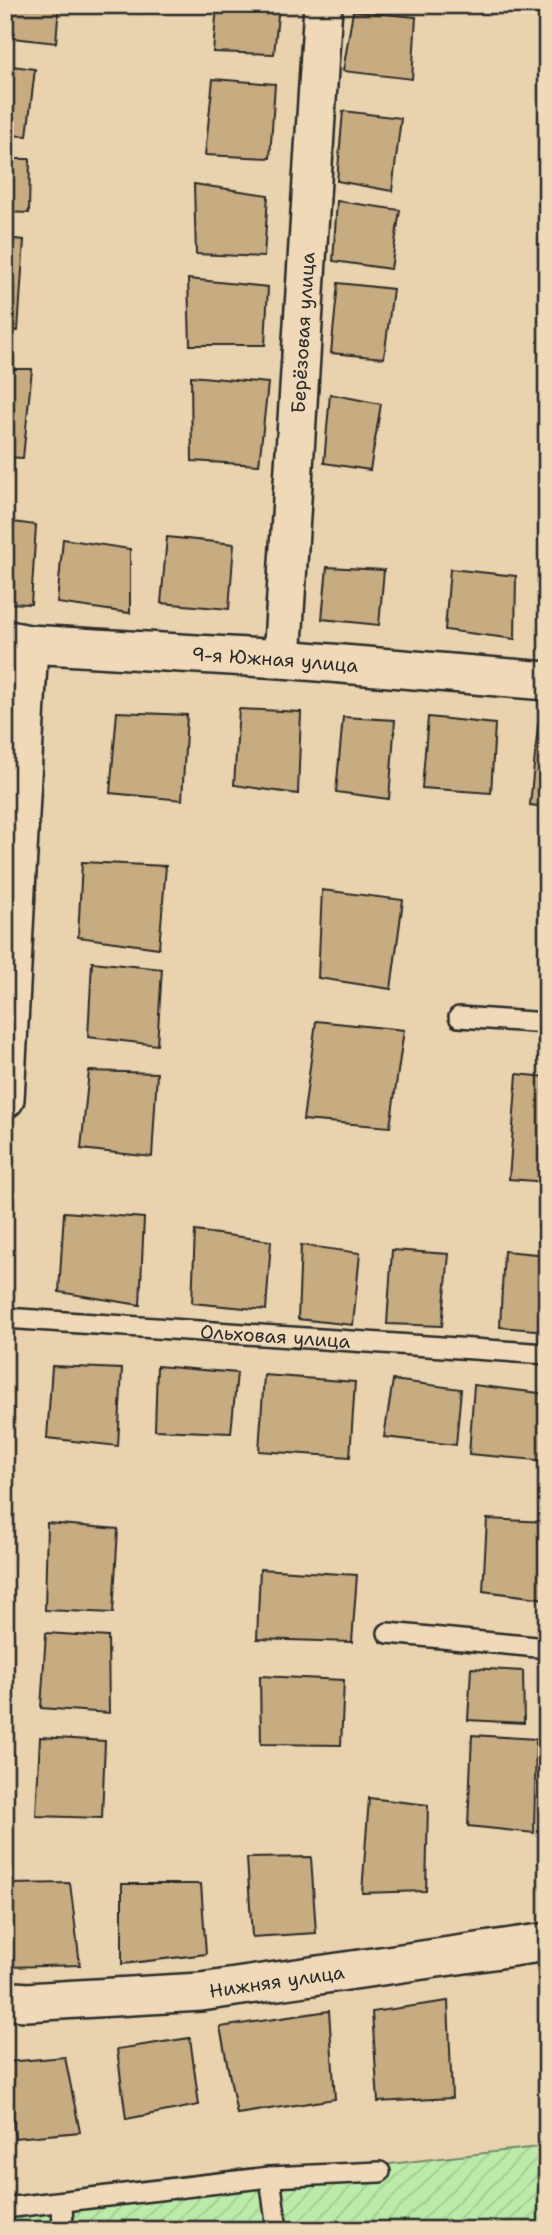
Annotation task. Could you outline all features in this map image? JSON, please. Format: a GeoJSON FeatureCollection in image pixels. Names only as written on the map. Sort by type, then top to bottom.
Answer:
{"type":"FeatureCollection","features":[{"type":"Feature","properties":{"kind":"street","name":"Берёзовая улица"},"geometry":{"type":"LineString","coordinates":[[282,659],[323,5]]}},
{"type":"Feature","properties":{"kind":"street","name":"9-я Южная улица"},"geometry":{"type":"LineString","coordinates":[[17,641],[547,681]]}},
{"type":"Feature","properties":{"kind":"street"},"geometry":{"type":"LineString","coordinates":[[5,1100],[17,641]]}},
{"type":"Feature","properties":{"kind":"street","name":"Нижняя улица"},"geometry":{"type":"LineString","coordinates":[[5,2000],[26,2002],[201,1992],[547,1942]]}},
{"type":"Feature","properties":{"kind":"lane"},"geometry":{"type":"LineString","coordinates":[[459,1017],[547,1023]]}},
{"type":"Feature","properties":{"kind":"lane","name":"Ольховая улица"},"geometry":{"type":"LineString","coordinates":[[5,1318],[547,1354]]}},
{"type":"Feature","properties":{"kind":"lane"},"geometry":{"type":"LineString","coordinates":[[388,1633],[547,1647]]}},
{"type":"Feature","properties":{"kind":"lane"},"geometry":{"type":"LineString","coordinates":[[5,2207],[62,2203],[270,2177],[380,2172]]}},
{"type":"Feature","properties":{"kind":"lane"},"geometry":{"type":"LineString","coordinates":[[270,2177],[276,2230]]}},
{"type":"Feature","properties":{"kind":"lane"},"geometry":{"type":"LineString","coordinates":[[62,2203],[63,2230]]}},
{"type":"Feature","properties":{"kind":"green space"},"geometry":{"type":"Polygon","coordinates":[[[547,2146],[547,2230],[5,2230],[5,2208],[547,2146]]]}},
{"type":"Feature","properties":{"kind":"building"},"geometry":{"type":"Polygon","coordinates":[[[5,5],[59,5],[56,43],[5,37],[5,5]]]}},
{"type":"Feature","properties":{"kind":"building"},"geometry":{"type":"Polygon","coordinates":[[[217,5],[279,5],[274,54],[213,52],[217,5]]]}},
{"type":"Feature","properties":{"kind":"building"},"geometry":{"type":"Polygon","coordinates":[[[353,11],[416,17],[412,79],[343,71],[353,11]]]}},
{"type":"Feature","properties":{"kind":"building"},"geometry":{"type":"Polygon","coordinates":[[[5,65],[35,69],[27,136],[5,135],[5,65]]]}},
{"type":"Feature","properties":{"kind":"building"},"geometry":{"type":"Polygon","coordinates":[[[213,79],[275,84],[270,158],[205,155],[213,79]]]}},
{"type":"Feature","properties":{"kind":"building"},"geometry":{"type":"Polygon","coordinates":[[[343,111],[401,118],[392,191],[337,181],[343,111]]]}},
{"type":"Feature","properties":{"kind":"building"},"geometry":{"type":"Polygon","coordinates":[[[5,159],[30,159],[29,213],[5,212],[5,159]]]}},
{"type":"Feature","properties":{"kind":"building"},"geometry":{"type":"Polygon","coordinates":[[[194,184],[268,195],[264,257],[196,254],[194,184]]]}},
{"type":"Feature","properties":{"kind":"building"},"geometry":{"type":"Polygon","coordinates":[[[337,201],[400,210],[391,269],[333,261],[337,201]]]}},
{"type":"Feature","properties":{"kind":"building"},"geometry":{"type":"Polygon","coordinates":[[[5,238],[24,240],[18,331],[5,330],[5,238]]]}},
{"type":"Feature","properties":{"kind":"building"},"geometry":{"type":"Polygon","coordinates":[[[188,279],[268,287],[265,345],[190,345],[188,279]]]}},
{"type":"Feature","properties":{"kind":"building"},"geometry":{"type":"Polygon","coordinates":[[[338,283],[393,289],[384,358],[331,353],[338,283]]]}},
{"type":"Feature","properties":{"kind":"building"},"geometry":{"type":"Polygon","coordinates":[[[5,369],[32,369],[23,458],[5,457],[5,369]]]}},
{"type":"Feature","properties":{"kind":"building"},"geometry":{"type":"Polygon","coordinates":[[[191,376],[268,383],[259,465],[192,461],[191,376]]]}},
{"type":"Feature","properties":{"kind":"building"},"geometry":{"type":"Polygon","coordinates":[[[330,394],[381,404],[370,470],[324,463],[330,394]]]}},
{"type":"Feature","properties":{"kind":"building"},"geometry":{"type":"Polygon","coordinates":[[[5,521],[36,525],[31,604],[5,603],[5,521]]]}},
{"type":"Feature","properties":{"kind":"building"},"geometry":{"type":"Polygon","coordinates":[[[167,537],[234,544],[229,609],[161,603],[167,537]]]}},
{"type":"Feature","properties":{"kind":"building"},"geometry":{"type":"Polygon","coordinates":[[[63,539],[130,549],[130,613],[57,603],[63,539]]]}},
{"type":"Feature","properties":{"kind":"building"},"geometry":{"type":"Polygon","coordinates":[[[327,567],[384,570],[379,625],[322,619],[327,567]]]}},
{"type":"Feature","properties":{"kind":"building"},"geometry":{"type":"Polygon","coordinates":[[[450,569],[516,576],[515,639],[445,630],[450,569]]]}},
{"type":"Feature","properties":{"kind":"building"},"geometry":{"type":"Polygon","coordinates":[[[239,709],[301,712],[298,794],[234,785],[239,709]]]}},
{"type":"Feature","properties":{"kind":"building"},"geometry":{"type":"Polygon","coordinates":[[[117,712],[187,715],[182,800],[110,793],[117,712]]]}},
{"type":"Feature","properties":{"kind":"building"},"geometry":{"type":"Polygon","coordinates":[[[343,717],[395,720],[389,799],[336,792],[343,717]]]}},
{"type":"Feature","properties":{"kind":"building"},"geometry":{"type":"Polygon","coordinates":[[[428,717],[495,724],[491,793],[422,788],[428,717]]]}},
{"type":"Feature","properties":{"kind":"building"},"geometry":{"type":"Polygon","coordinates":[[[538,725],[547,726],[547,807],[530,805],[538,725]]]}},
{"type":"Feature","properties":{"kind":"building"},"geometry":{"type":"Polygon","coordinates":[[[82,862],[166,866],[159,948],[78,937],[82,862]]]}},
{"type":"Feature","properties":{"kind":"building"},"geometry":{"type":"Polygon","coordinates":[[[322,890],[403,900],[391,989],[318,978],[322,890]]]}},
{"type":"Feature","properties":{"kind":"building"},"geometry":{"type":"Polygon","coordinates":[[[547,897],[547,960],[543,960],[547,897]]]}},
{"type":"Feature","properties":{"kind":"building"},"geometry":{"type":"Polygon","coordinates":[[[92,962],[162,969],[157,1045],[88,1037],[92,962]]]}},
{"type":"Feature","properties":{"kind":"building"},"geometry":{"type":"Polygon","coordinates":[[[316,1021],[404,1030],[390,1127],[303,1120],[316,1021]]]}},
{"type":"Feature","properties":{"kind":"building"},"geometry":{"type":"Polygon","coordinates":[[[89,1071],[157,1073],[152,1157],[81,1149],[89,1071]]]}},
{"type":"Feature","properties":{"kind":"building"},"geometry":{"type":"Polygon","coordinates":[[[517,1074],[547,1077],[547,1182],[509,1179],[517,1074]]]}},
{"type":"Feature","properties":{"kind":"building"},"geometry":{"type":"Polygon","coordinates":[[[64,1212],[144,1218],[140,1305],[59,1292],[64,1212]]]}},
{"type":"Feature","properties":{"kind":"building"},"geometry":{"type":"Polygon","coordinates":[[[195,1231],[271,1241],[266,1310],[192,1303],[195,1231]]]}},
{"type":"Feature","properties":{"kind":"building"},"geometry":{"type":"Polygon","coordinates":[[[301,1245],[360,1253],[353,1325],[298,1319],[301,1245]]]}},
{"type":"Feature","properties":{"kind":"building"},"geometry":{"type":"Polygon","coordinates":[[[392,1250],[449,1254],[442,1326],[387,1324],[392,1250]]]}},
{"type":"Feature","properties":{"kind":"building"},"geometry":{"type":"Polygon","coordinates":[[[504,1251],[547,1255],[547,1331],[500,1327],[504,1251]]]}},
{"type":"Feature","properties":{"kind":"building"},"geometry":{"type":"Polygon","coordinates":[[[52,1366],[122,1369],[118,1446],[47,1438],[52,1366]]]}},
{"type":"Feature","properties":{"kind":"building"},"geometry":{"type":"Polygon","coordinates":[[[157,1366],[237,1373],[231,1433],[155,1430],[157,1366]]]}},
{"type":"Feature","properties":{"kind":"building"},"geometry":{"type":"Polygon","coordinates":[[[264,1375],[355,1382],[350,1457],[259,1451],[264,1375]]]}},
{"type":"Feature","properties":{"kind":"building"},"geometry":{"type":"Polygon","coordinates":[[[393,1380],[461,1389],[456,1445],[384,1437],[393,1380]]]}},
{"type":"Feature","properties":{"kind":"building"},"geometry":{"type":"Polygon","coordinates":[[[474,1385],[547,1394],[547,1461],[469,1454],[474,1385]]]}},
{"type":"Feature","properties":{"kind":"building"},"geometry":{"type":"Polygon","coordinates":[[[487,1519],[547,1522],[547,1599],[483,1591],[487,1519]]]}},
{"type":"Feature","properties":{"kind":"building"},"geometry":{"type":"Polygon","coordinates":[[[47,1523],[118,1529],[113,1613],[45,1610],[47,1523]]]}},
{"type":"Feature","properties":{"kind":"building"},"geometry":{"type":"Polygon","coordinates":[[[260,1569],[357,1575],[352,1642],[257,1639],[260,1569]]]}},
{"type":"Feature","properties":{"kind":"building"},"geometry":{"type":"Polygon","coordinates":[[[46,1633],[108,1637],[109,1713],[41,1708],[46,1633]]]}},
{"type":"Feature","properties":{"kind":"building"},"geometry":{"type":"Polygon","coordinates":[[[471,1668],[523,1671],[524,1723],[468,1720],[471,1668]]]}},
{"type":"Feature","properties":{"kind":"building"},"geometry":{"type":"Polygon","coordinates":[[[260,1676],[344,1680],[341,1745],[261,1744],[260,1676]]]}},
{"type":"Feature","properties":{"kind":"building"},"geometry":{"type":"Polygon","coordinates":[[[472,1735],[536,1739],[534,1833],[468,1826],[472,1735]]]}},
{"type":"Feature","properties":{"kind":"building"},"geometry":{"type":"Polygon","coordinates":[[[40,1737],[105,1741],[102,1818],[36,1816],[40,1737]]]}},
{"type":"Feature","properties":{"kind":"building"},"geometry":{"type":"Polygon","coordinates":[[[369,1798],[428,1805],[426,1891],[362,1893],[369,1798]]]}},
{"type":"Feature","properties":{"kind":"building"},"geometry":{"type":"Polygon","coordinates":[[[311,1857],[316,1933],[252,1937],[247,1858],[311,1857]]]}},
{"type":"Feature","properties":{"kind":"building"},"geometry":{"type":"Polygon","coordinates":[[[70,1883],[80,1965],[8,1967],[9,1884],[70,1883]]]}},
{"type":"Feature","properties":{"kind":"building"},"geometry":{"type":"Polygon","coordinates":[[[122,1884],[201,1884],[206,1954],[122,1964],[122,1884]]]}},
{"type":"Feature","properties":{"kind":"building"},"geometry":{"type":"Polygon","coordinates":[[[448,2001],[452,2098],[378,2102],[372,2012],[448,2001]]]}},
{"type":"Feature","properties":{"kind":"building"},"geometry":{"type":"Polygon","coordinates":[[[329,2011],[335,2099],[237,2114],[220,2027],[329,2011]]]}},
{"type":"Feature","properties":{"kind":"building"},"geometry":{"type":"Polygon","coordinates":[[[190,2038],[199,2105],[126,2119],[117,2049],[190,2038]]]}},
{"type":"Feature","properties":{"kind":"building"},"geometry":{"type":"Polygon","coordinates":[[[65,2057],[80,2132],[15,2138],[7,2062],[65,2057]]]}}]}
